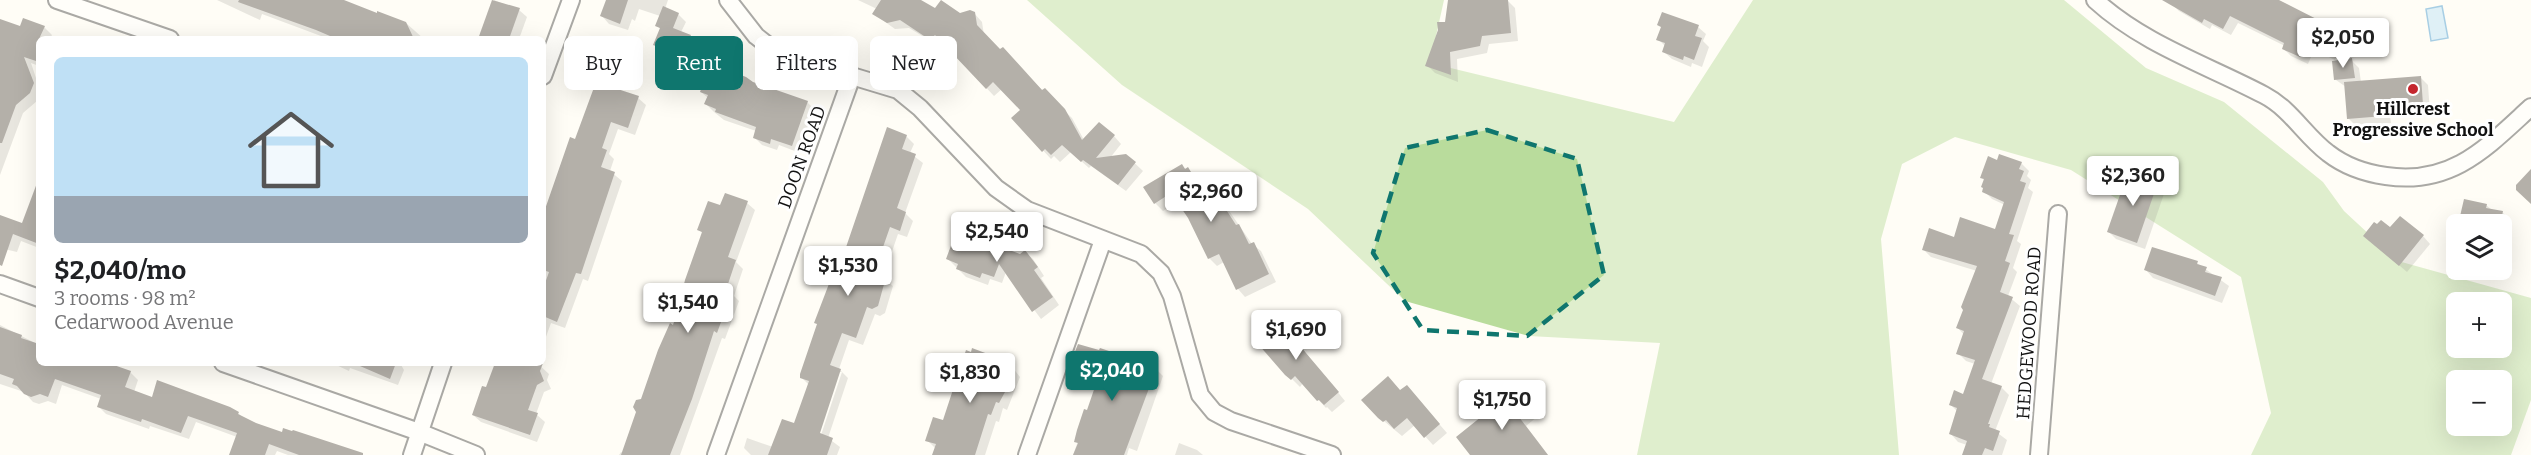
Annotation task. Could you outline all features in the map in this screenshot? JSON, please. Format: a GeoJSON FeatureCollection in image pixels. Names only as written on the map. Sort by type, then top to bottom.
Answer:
{"type":"FeatureCollection","features":[{"type":"Feature","properties":{"kind":"street"},"geometry":{"type":"LineString","coordinates":[[57,0],[161,36]]}},
{"type":"Feature","properties":{"kind":"street"},"geometry":{"type":"LineString","coordinates":[[546,68],[571,0]]}},
{"type":"Feature","properties":{"kind":"street"},"geometry":{"type":"LineString","coordinates":[[728,0],[756,36]]}},
{"type":"Feature","properties":{"kind":"street"},"geometry":{"type":"LineString","coordinates":[[2095,0],[2111,15],[2151,41],[2195,60],[2267,97],[2282,107],[2329,154],[2362,172],[2408,178],[2450,171],[2488,147],[2531,107]]}},
{"type":"Feature","properties":{"kind":"street"},"geometry":{"type":"LineString","coordinates":[[858,78],[898,90],[920,108],[996,188],[1027,210],[1141,254],[1161,273],[1172,296],[1200,395],[1214,412],[1231,421],[1332,455]]}},
{"type":"Feature","properties":{"kind":"street","name":"DOON ROAD"},"geometry":{"type":"LineString","coordinates":[[716,455],[847,90]]}},
{"type":"Feature","properties":{"kind":"street","name":"HEDGEWOOD ROAD"},"geometry":{"type":"LineString","coordinates":[[2039,455],[2058,214]]}},
{"type":"Feature","properties":{"kind":"street"},"geometry":{"type":"LineString","coordinates":[[1027,455],[1103,240]]}},
{"type":"Feature","properties":{"kind":"street"},"geometry":{"type":"LineString","coordinates":[[0,284],[36,297]]}},
{"type":"Feature","properties":{"kind":"street"},"geometry":{"type":"LineString","coordinates":[[232,366],[419,432],[476,455]]}},
{"type":"Feature","properties":{"kind":"street"},"geometry":{"type":"LineString","coordinates":[[412,455],[442,366]]}},
{"type":"Feature","properties":{"kind":"highlighted area"},"geometry":{"type":"Polygon","coordinates":[[[1487,130],[1577,159],[1604,275],[1527,336],[1423,330],[1373,253],[1405,148],[1487,130]]]}},
{"type":"Feature","properties":{"kind":"green space"},"geometry":{"type":"Polygon","coordinates":[[[1027,0],[1444,0],[1430,63],[1674,122],[1753,0],[2064,0],[2146,68],[2224,102],[2323,182],[2344,211],[2398,261],[2446,274],[2446,280],[2466,280],[2509,292],[2446,292],[2446,358],[2512,358],[2512,293],[2531,298],[2531,400],[2511,455],[2251,455],[2271,413],[2241,277],[2071,170],[1955,137],[1902,164],[1881,239],[1899,455],[1637,455],[1660,343],[1529,336],[1405,301],[1308,209],[1122,85],[1027,0]]]}},
{"type":"Feature","properties":{"kind":"water"},"geometry":{"type":"Polygon","coordinates":[[[2442,6],[2448,38],[2431,41],[2426,9],[2442,6]]]}},
{"type":"Feature","properties":{"kind":"building"},"geometry":{"type":"Polygon","coordinates":[[[239,0],[344,0],[406,22],[413,36],[330,36],[238,2],[239,0]]]}},
{"type":"Feature","properties":{"kind":"building"},"geometry":{"type":"Polygon","coordinates":[[[492,0],[520,8],[510,36],[479,36],[492,0]]]}},
{"type":"Feature","properties":{"kind":"building"},"geometry":{"type":"Polygon","coordinates":[[[606,0],[628,0],[620,24],[600,16],[606,0]]]}},
{"type":"Feature","properties":{"kind":"building"},"geometry":{"type":"Polygon","coordinates":[[[881,0],[921,0],[935,8],[941,0],[960,13],[970,10],[975,12],[977,25],[1000,49],[1003,47],[1042,90],[1045,88],[1065,109],[1082,140],[1099,122],[1115,135],[1096,158],[1126,154],[1136,162],[1118,185],[1083,160],[1081,162],[1062,145],[1051,155],[1045,149],[1042,152],[1011,118],[1020,110],[993,82],[986,89],[957,58],[957,36],[924,36],[900,20],[887,23],[872,14],[881,0]]]}},
{"type":"Feature","properties":{"kind":"building"},"geometry":{"type":"Polygon","coordinates":[[[1448,0],[1508,0],[1511,33],[1482,36],[1480,46],[1450,52],[1451,75],[1425,66],[1438,30],[1437,22],[1445,22],[1448,0]]]}},
{"type":"Feature","properties":{"kind":"building"},"geometry":{"type":"Polygon","coordinates":[[[2162,0],[2279,0],[2338,30],[2328,54],[2306,44],[2300,57],[2282,49],[2284,43],[2230,16],[2223,29],[2204,19],[2202,23],[2162,0]]]}},
{"type":"Feature","properties":{"kind":"building"},"geometry":{"type":"Polygon","coordinates":[[[663,6],[679,13],[673,28],[691,35],[657,36],[660,28],[655,26],[663,6]]]}},
{"type":"Feature","properties":{"kind":"building"},"geometry":{"type":"Polygon","coordinates":[[[1662,12],[1699,25],[1695,36],[1702,38],[1694,60],[1684,56],[1683,60],[1662,52],[1665,43],[1656,40],[1661,27],[1657,25],[1662,12]]]}},
{"type":"Feature","properties":{"kind":"building"},"geometry":{"type":"Polygon","coordinates":[[[23,18],[45,26],[40,36],[36,36],[36,61],[24,57],[34,83],[30,93],[16,105],[2,143],[0,143],[0,19],[20,26],[23,18]]]}},
{"type":"Feature","properties":{"kind":"building"},"geometry":{"type":"Polygon","coordinates":[[[2352,58],[2355,78],[2334,80],[2332,61],[2352,58]]]}},
{"type":"Feature","properties":{"kind":"building"},"geometry":{"type":"Polygon","coordinates":[[[743,76],[755,83],[755,90],[776,90],[808,101],[792,146],[771,139],[770,144],[753,138],[756,127],[715,112],[716,109],[704,104],[708,95],[700,92],[701,90],[743,90],[743,76]]]}},
{"type":"Feature","properties":{"kind":"building"},"geometry":{"type":"Polygon","coordinates":[[[2421,76],[2423,105],[2383,109],[2384,116],[2347,119],[2344,82],[2421,76]]]}},
{"type":"Feature","properties":{"kind":"building"},"geometry":{"type":"Polygon","coordinates":[[[593,90],[621,90],[639,96],[628,128],[611,122],[602,148],[607,150],[601,167],[615,172],[581,274],[576,273],[557,322],[546,317],[546,280],[549,272],[546,271],[546,206],[570,137],[575,139],[593,90]]]}},
{"type":"Feature","properties":{"kind":"building"},"geometry":{"type":"Polygon","coordinates":[[[887,127],[907,135],[902,149],[916,154],[897,208],[906,212],[900,231],[890,227],[874,273],[886,277],[878,306],[872,309],[867,307],[856,338],[842,333],[830,365],[841,369],[820,433],[833,438],[827,455],[768,455],[782,419],[794,423],[809,381],[800,378],[800,374],[817,324],[814,323],[840,255],[843,256],[887,127]]]}},
{"type":"Feature","properties":{"kind":"building"},"geometry":{"type":"Polygon","coordinates":[[[1999,154],[2022,162],[2019,169],[2024,171],[2020,181],[2026,183],[2009,234],[2014,235],[2005,261],[2010,263],[2000,292],[2013,297],[1982,379],[2002,386],[1988,424],[1990,424],[1989,427],[2000,431],[1993,451],[1985,448],[1982,455],[1962,455],[1967,441],[1949,434],[1957,408],[1949,405],[1954,390],[1963,394],[1975,360],[1956,354],[1964,331],[1956,328],[1963,310],[1961,307],[1977,266],[1922,250],[1929,228],[1954,237],[1960,217],[1995,229],[2004,202],[1982,192],[1984,179],[1980,178],[1988,156],[1997,160],[1999,154]]]}},
{"type":"Feature","properties":{"kind":"building"},"geometry":{"type":"Polygon","coordinates":[[[1182,164],[1185,169],[1188,167],[1194,177],[1199,173],[1205,184],[1213,179],[1223,194],[1218,197],[1236,225],[1239,224],[1249,244],[1254,242],[1269,274],[1236,290],[1219,254],[1208,259],[1188,218],[1171,193],[1154,204],[1143,187],[1182,164]]]}},
{"type":"Feature","properties":{"kind":"building"},"geometry":{"type":"Polygon","coordinates":[[[2531,169],[2531,204],[2516,190],[2516,185],[2531,169]]]}},
{"type":"Feature","properties":{"kind":"building"},"geometry":{"type":"Polygon","coordinates":[[[2128,172],[2158,182],[2137,243],[2107,232],[2128,172]]]}},
{"type":"Feature","properties":{"kind":"building"},"geometry":{"type":"Polygon","coordinates":[[[36,186],[36,243],[13,234],[2,266],[0,265],[0,215],[22,223],[36,186]]]}},
{"type":"Feature","properties":{"kind":"building"},"geometry":{"type":"Polygon","coordinates":[[[725,193],[748,201],[728,257],[736,260],[726,290],[732,292],[717,333],[714,331],[692,399],[670,455],[621,455],[636,412],[633,407],[636,400],[641,399],[658,350],[670,323],[673,325],[686,289],[683,288],[685,280],[702,232],[697,230],[708,201],[720,205],[725,193]]]}},
{"type":"Feature","properties":{"kind":"building"},"geometry":{"type":"Polygon","coordinates":[[[2464,199],[2487,204],[2486,208],[2503,211],[2502,214],[2461,214],[2464,199]]]}},
{"type":"Feature","properties":{"kind":"building"},"geometry":{"type":"Polygon","coordinates":[[[962,216],[980,223],[975,237],[1020,254],[1025,250],[1038,267],[1034,270],[1053,297],[1032,312],[999,264],[994,277],[982,273],[980,278],[956,269],[958,264],[946,259],[962,216]]]}},
{"type":"Feature","properties":{"kind":"building"},"geometry":{"type":"Polygon","coordinates":[[[2400,216],[2424,235],[2399,266],[2363,236],[2374,222],[2377,224],[2381,220],[2390,227],[2400,216]]]}},
{"type":"Feature","properties":{"kind":"building"},"geometry":{"type":"Polygon","coordinates":[[[2152,247],[2198,261],[2197,264],[2207,267],[2205,272],[2222,277],[2215,296],[2144,270],[2152,247]]]}},
{"type":"Feature","properties":{"kind":"building"},"geometry":{"type":"Polygon","coordinates":[[[1278,314],[1292,330],[1289,333],[1339,392],[1324,405],[1319,400],[1317,401],[1295,376],[1291,380],[1285,375],[1258,344],[1271,328],[1267,324],[1278,314]]]}},
{"type":"Feature","properties":{"kind":"building"},"geometry":{"type":"Polygon","coordinates":[[[0,327],[36,343],[36,366],[117,366],[131,371],[125,387],[152,397],[157,380],[230,407],[256,423],[282,432],[283,428],[293,430],[363,453],[363,455],[299,455],[269,444],[265,455],[229,455],[237,433],[188,416],[181,433],[142,419],[141,422],[97,407],[101,395],[55,379],[48,397],[40,394],[31,397],[12,384],[14,379],[0,374],[0,327]]]}},
{"type":"Feature","properties":{"kind":"building"},"geometry":{"type":"Polygon","coordinates":[[[1078,344],[1099,350],[1100,348],[1157,367],[1124,455],[1073,455],[1078,443],[1074,442],[1077,430],[1098,378],[1091,376],[1095,362],[1074,354],[1078,344]]]}},
{"type":"Feature","properties":{"kind":"building"},"geometry":{"type":"Polygon","coordinates":[[[972,348],[1009,362],[1008,366],[1013,368],[1005,392],[999,403],[996,402],[991,415],[988,414],[975,455],[932,455],[936,444],[925,441],[933,417],[943,420],[966,350],[971,352],[972,348]]]}},
{"type":"Feature","properties":{"kind":"building"},"geometry":{"type":"Polygon","coordinates":[[[360,366],[395,366],[390,379],[360,366]]]}},
{"type":"Feature","properties":{"kind":"building"},"geometry":{"type":"Polygon","coordinates":[[[494,366],[542,366],[540,371],[544,381],[537,385],[528,410],[538,413],[530,435],[472,415],[482,386],[486,387],[494,366]]]}},
{"type":"Feature","properties":{"kind":"building"},"geometry":{"type":"Polygon","coordinates":[[[1388,376],[1400,390],[1407,385],[1440,424],[1424,438],[1407,418],[1394,429],[1386,420],[1383,422],[1378,418],[1361,400],[1388,376]]]}},
{"type":"Feature","properties":{"kind":"building"},"geometry":{"type":"Polygon","coordinates":[[[1517,388],[1532,408],[1519,417],[1548,455],[1470,455],[1456,437],[1517,388]]]}},
{"type":"Feature","properties":{"kind":"place","name":"Hillcrest Progressive School"},"geometry":{"type":"Point","coordinates":[2413,89]}}]}
